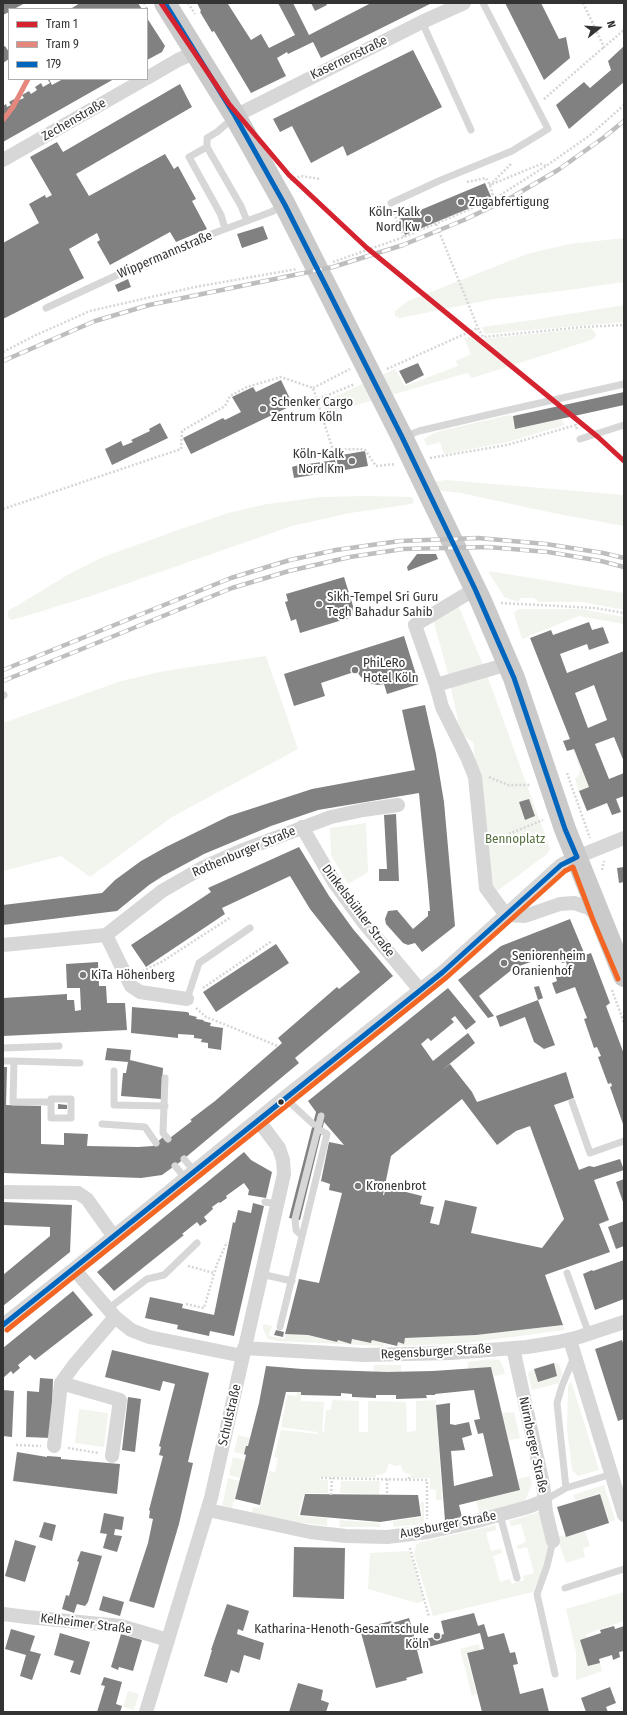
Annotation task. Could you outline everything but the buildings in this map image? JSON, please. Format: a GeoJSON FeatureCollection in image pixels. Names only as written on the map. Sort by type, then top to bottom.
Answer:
{"type":"FeatureCollection","features":[{"type":"Feature","properties":{"kind":"main road"},"geometry":{"type":"LineString","coordinates":[[165,3],[196,52],[228,123],[285,205],[462,560],[508,664],[565,829],[624,976]]}},
{"type":"Feature","properties":{"kind":"street","name":"Kasernenstraße"},"geometry":{"type":"LineString","coordinates":[[228,123],[457,4]]}},
{"type":"Feature","properties":{"kind":"street","name":"Zechenstraße"},"geometry":{"type":"LineString","coordinates":[[148,77],[196,52]]}},
{"type":"Feature","properties":{"kind":"street","name":"Zechenstraße"},"geometry":{"type":"LineString","coordinates":[[3,160],[143,80]]}},
{"type":"Feature","properties":{"kind":"street"},"geometry":{"type":"LineString","coordinates":[[475,589],[415,624],[442,707],[467,757],[475,777],[486,888],[506,915]]}},
{"type":"Feature","properties":{"kind":"street"},"geometry":{"type":"LineString","coordinates":[[436,685],[508,664]]}},
{"type":"Feature","properties":{"kind":"street","name":"Rothenburger Straße"},"geometry":{"type":"LineString","coordinates":[[106,935],[162,892],[202,868],[243,850],[331,817],[363,810],[398,806]]}},
{"type":"Feature","properties":{"kind":"street","name":"Dinkelsbühler Straße"},"geometry":{"type":"LineString","coordinates":[[302,827],[334,882],[364,923],[420,990]]}},
{"type":"Feature","properties":{"kind":"street"},"geometry":{"type":"LineString","coordinates":[[3,1325],[420,990],[561,865],[624,838]]}},
{"type":"Feature","properties":{"kind":"street"},"geometry":{"type":"LineString","coordinates":[[506,915],[525,916],[556,906],[574,903],[584,905],[592,909],[602,923]]}},
{"type":"Feature","properties":{"kind":"street"},"geometry":{"type":"LineString","coordinates":[[3,945],[106,935],[131,986],[140,992],[186,1000]]}},
{"type":"Feature","properties":{"kind":"street","name":"Schulstraße"},"geometry":{"type":"LineString","coordinates":[[146,1712],[208,1510],[261,1274],[271,1203],[284,1174],[283,1160],[276,1142],[258,1120]]}},
{"type":"Feature","properties":{"kind":"street"},"geometry":{"type":"LineString","coordinates":[[3,1192],[78,1192],[87,1199],[114,1236]]}},
{"type":"Feature","properties":{"kind":"street","name":"Regensburger Straße"},"geometry":{"type":"LineString","coordinates":[[74,1269],[112,1313],[131,1330],[149,1337],[243,1352],[393,1356],[444,1354],[513,1348],[570,1340],[624,1322]]}},
{"type":"Feature","properties":{"kind":"street"},"geometry":{"type":"LineString","coordinates":[[54,1446],[62,1383],[112,1313]]}},
{"type":"Feature","properties":{"kind":"street"},"geometry":{"type":"LineString","coordinates":[[570,1340],[624,1515]]}},
{"type":"Feature","properties":{"kind":"street","name":"Nürnberger Straße"},"geometry":{"type":"LineString","coordinates":[[513,1348],[543,1484],[544,1501],[553,1541]]}},
{"type":"Feature","properties":{"kind":"street"},"geometry":{"type":"LineString","coordinates":[[62,1383],[120,1400],[112,1456]]}},
{"type":"Feature","properties":{"kind":"street","name":"Augsburger Straße"},"geometry":{"type":"LineString","coordinates":[[208,1510],[310,1532],[352,1536],[387,1537],[428,1532],[500,1515],[544,1501]]}},
{"type":"Feature","properties":{"kind":"street","name":"Kelheimer Straße"},"geometry":{"type":"LineString","coordinates":[[3,1614],[121,1626],[168,1640]]}},
{"type":"Feature","properties":{"kind":"lane"},"geometry":{"type":"LineString","coordinates":[[391,203],[441,180],[512,151],[548,129],[483,3]]}},
{"type":"Feature","properties":{"kind":"lane"},"geometry":{"type":"LineString","coordinates":[[422,22],[471,130]]}},
{"type":"Feature","properties":{"kind":"lane"},"geometry":{"type":"LineString","coordinates":[[228,123],[207,138],[207,147],[241,206],[247,221]]}},
{"type":"Feature","properties":{"kind":"lane"},"geometry":{"type":"LineString","coordinates":[[207,147],[189,157],[221,215],[225,229]]}},
{"type":"Feature","properties":{"kind":"lane","name":"Wippermannstraße"},"geometry":{"type":"LineString","coordinates":[[46,308],[156,257],[271,212],[285,205]]}},
{"type":"Feature","properties":{"kind":"lane"},"geometry":{"type":"LineString","coordinates":[[402,437],[419,431],[456,422],[624,384]]}},
{"type":"Feature","properties":{"kind":"lane"},"geometry":{"type":"LineString","coordinates":[[580,439],[624,425]]}},
{"type":"Feature","properties":{"kind":"lane"},"geometry":{"type":"LineString","coordinates":[[186,1000],[199,962],[250,928]]}},
{"type":"Feature","properties":{"kind":"lane"},"geometry":{"type":"LineString","coordinates":[[3,1048],[59,1046]]}},
{"type":"Feature","properties":{"kind":"lane"},"geometry":{"type":"LineString","coordinates":[[3,1061],[80,1063]]}},
{"type":"Feature","properties":{"kind":"lane"},"geometry":{"type":"LineString","coordinates":[[14,1061],[13,1102],[51,1102]]}},
{"type":"Feature","properties":{"kind":"lane"},"geometry":{"type":"LineString","coordinates":[[114,1071],[114,1105],[165,1106]]}},
{"type":"Feature","properties":{"kind":"lane"},"geometry":{"type":"LineString","coordinates":[[165,1078],[163,1133],[168,1139]]}},
{"type":"Feature","properties":{"kind":"lane"},"geometry":{"type":"LineString","coordinates":[[285,1098],[313,1124]]}},
{"type":"Feature","properties":{"kind":"lane"},"geometry":{"type":"LineString","coordinates":[[572,1102],[590,1153],[624,1141]]}},
{"type":"Feature","properties":{"kind":"lane"},"geometry":{"type":"LineString","coordinates":[[302,1236],[296,1230],[295,1219],[321,1116]]}},
{"type":"Feature","properties":{"kind":"lane"},"geometry":{"type":"LineString","coordinates":[[102,1124],[145,1127],[156,1143]]}},
{"type":"Feature","properties":{"kind":"lane"},"geometry":{"type":"LineString","coordinates":[[280,1327],[327,1134],[322,1131]]}},
{"type":"Feature","properties":{"kind":"lane"},"geometry":{"type":"LineString","coordinates":[[184,1159],[190,1176]]}},
{"type":"Feature","properties":{"kind":"lane"},"geometry":{"type":"LineString","coordinates":[[175,1166],[190,1176]]}},
{"type":"Feature","properties":{"kind":"lane"},"geometry":{"type":"LineString","coordinates":[[112,1313],[147,1279],[164,1275],[197,1242]]}},
{"type":"Feature","properties":{"kind":"lane"},"geometry":{"type":"LineString","coordinates":[[567,1272],[589,1334]]}},
{"type":"Feature","properties":{"kind":"lane"},"geometry":{"type":"LineString","coordinates":[[261,1274],[292,1281]]}},
{"type":"Feature","properties":{"kind":"lane"},"geometry":{"type":"LineString","coordinates":[[566,1488],[557,1403],[575,1354]]}},
{"type":"Feature","properties":{"kind":"lane"},"geometry":{"type":"LineString","coordinates":[[544,1501],[566,1488],[612,1474]]}},
{"type":"Feature","properties":{"kind":"lane"},"geometry":{"type":"LineString","coordinates":[[500,1515],[517,1578]]}},
{"type":"Feature","properties":{"kind":"lane"},"geometry":{"type":"LineString","coordinates":[[553,1541],[547,1566],[537,1594],[555,1674]]}},
{"type":"Feature","properties":{"kind":"lane"},"geometry":{"type":"LineString","coordinates":[[564,1588],[624,1569]]}},
{"type":"Feature","properties":{"kind":"path"},"geometry":{"type":"LineString","coordinates":[[583,3],[604,47]]}},
{"type":"Feature","properties":{"kind":"path"},"geometry":{"type":"LineString","coordinates":[[536,106],[624,30]]}},
{"type":"Feature","properties":{"kind":"path"},"geometry":{"type":"LineString","coordinates":[[331,262],[404,237],[494,199],[546,166],[589,136],[624,105]]}},
{"type":"Feature","properties":{"kind":"path"},"geometry":{"type":"LineString","coordinates":[[490,185],[514,160],[512,151]]}},
{"type":"Feature","properties":{"kind":"path"},"geometry":{"type":"LineString","coordinates":[[490,185],[541,164],[546,166]]}},
{"type":"Feature","properties":{"kind":"path"},"geometry":{"type":"LineString","coordinates":[[296,178],[301,176],[321,179]]}},
{"type":"Feature","properties":{"kind":"path"},"geometry":{"type":"LineString","coordinates":[[486,178],[490,185],[494,199]]}},
{"type":"Feature","properties":{"kind":"path"},"geometry":{"type":"LineString","coordinates":[[391,203],[404,237]]}},
{"type":"Feature","properties":{"kind":"path"},"geometry":{"type":"LineString","coordinates":[[436,224],[483,337],[583,327],[624,325]]}},
{"type":"Feature","properties":{"kind":"path"},"geometry":{"type":"LineString","coordinates":[[3,352],[36,335],[90,311],[195,287],[299,268]]}},
{"type":"Feature","properties":{"kind":"path"},"geometry":{"type":"LineString","coordinates":[[386,370],[478,328]]}},
{"type":"Feature","properties":{"kind":"path"},"geometry":{"type":"LineString","coordinates":[[3,509],[181,449],[182,430],[225,406],[230,396],[247,387],[281,377],[313,388],[354,367]]}},
{"type":"Feature","properties":{"kind":"path"},"geometry":{"type":"LineString","coordinates":[[318,399],[358,384]]}},
{"type":"Feature","properties":{"kind":"path"},"geometry":{"type":"LineString","coordinates":[[313,388],[318,399],[330,446],[333,450],[365,450],[376,466],[381,466]]}},
{"type":"Feature","properties":{"kind":"path"},"geometry":{"type":"LineString","coordinates":[[442,456],[507,445],[576,425],[580,439]]}},
{"type":"Feature","properties":{"kind":"path"},"geometry":{"type":"LineString","coordinates":[[500,603],[595,608],[624,613]]}},
{"type":"Feature","properties":{"kind":"path"},"geometry":{"type":"LineString","coordinates":[[475,777],[486,776],[508,785],[531,785]]}},
{"type":"Feature","properties":{"kind":"path"},"geometry":{"type":"LineString","coordinates":[[482,846],[544,820]]}},
{"type":"Feature","properties":{"kind":"path"},"geometry":{"type":"LineString","coordinates":[[128,979],[163,961],[231,917]]}},
{"type":"Feature","properties":{"kind":"path"},"geometry":{"type":"LineString","coordinates":[[272,941],[186,1000],[206,1017],[278,1046]]}},
{"type":"Feature","properties":{"kind":"path"},"geometry":{"type":"LineString","coordinates":[[186,1304],[204,1308],[214,1273],[227,1242]]}},
{"type":"Feature","properties":{"kind":"path"},"geometry":{"type":"LineString","coordinates":[[176,1263],[214,1273]]}},
{"type":"Feature","properties":{"kind":"path"},"geometry":{"type":"LineString","coordinates":[[321,1478],[427,1480],[428,1532]]}},
{"type":"Feature","properties":{"kind":"path"},"geometry":{"type":"LineString","coordinates":[[331,1494],[332,1478]]}},
{"type":"Feature","properties":{"kind":"path"},"geometry":{"type":"LineString","coordinates":[[387,1479],[387,1495]]}},
{"type":"Feature","properties":{"kind":"path"},"geometry":{"type":"LineString","coordinates":[[406,1535],[429,1617]]}},
{"type":"Feature","properties":{"kind":"green space"},"geometry":{"type":"Polygon","coordinates":[[[624,238],[624,282],[494,299],[400,318],[395,316],[395,311],[408,301],[527,254],[569,244],[624,238]]]}},
{"type":"Feature","properties":{"kind":"green space"},"geometry":{"type":"Polygon","coordinates":[[[624,305],[624,322],[485,334],[482,327],[533,320],[624,305]]]}},
{"type":"Feature","properties":{"kind":"green space"},"geometry":{"type":"Polygon","coordinates":[[[590,328],[594,331],[596,336],[593,339],[582,343],[472,378],[467,373],[326,414],[323,402],[395,369],[405,386],[458,366],[456,361],[471,354],[464,338],[478,335],[482,339],[590,328]]]}},
{"type":"Feature","properties":{"kind":"green space"},"geometry":{"type":"Polygon","coordinates":[[[509,415],[513,416],[516,429],[561,419],[565,425],[508,442],[444,454],[440,442],[427,446],[424,439],[440,431],[509,415]]]}},
{"type":"Feature","properties":{"kind":"green space"},"geometry":{"type":"Polygon","coordinates":[[[446,480],[624,495],[624,526],[553,513],[461,493],[434,490],[433,482],[446,480]]]}},
{"type":"Feature","properties":{"kind":"green space"},"geometry":{"type":"Polygon","coordinates":[[[321,497],[412,497],[414,501],[412,504],[350,513],[292,526],[91,596],[19,618],[11,620],[8,617],[8,611],[71,573],[103,557],[228,513],[267,504],[321,497]]]}},
{"type":"Feature","properties":{"kind":"green space"},"geometry":{"type":"Polygon","coordinates":[[[488,571],[624,593],[624,610],[582,602],[539,602],[534,598],[521,598],[518,602],[504,597],[488,571]]]}},
{"type":"Feature","properties":{"kind":"green space","name":"Bennoplatz"},"geometry":{"type":"Polygon","coordinates":[[[458,605],[486,672],[550,849],[547,854],[496,892],[492,886],[473,742],[461,734],[447,670],[433,619],[458,605]]]}},
{"type":"Feature","properties":{"kind":"green space"},"geometry":{"type":"Polygon","coordinates":[[[518,609],[581,609],[624,617],[624,624],[579,616],[522,639],[514,613],[518,609]]]}},
{"type":"Feature","properties":{"kind":"green space"},"geometry":{"type":"Polygon","coordinates":[[[266,656],[298,749],[172,817],[90,877],[61,856],[3,871],[3,723],[121,681],[164,671],[266,656]]]}},
{"type":"Feature","properties":{"kind":"green space"},"geometry":{"type":"Polygon","coordinates":[[[573,749],[589,787],[579,791],[575,779],[579,775],[580,768],[573,749]]]}},
{"type":"Feature","properties":{"kind":"green space"},"geometry":{"type":"Polygon","coordinates":[[[366,823],[368,872],[348,884],[331,855],[330,828],[366,823]]]}},
{"type":"Feature","properties":{"kind":"green space"},"geometry":{"type":"Polygon","coordinates":[[[263,1324],[272,1326],[269,1336],[284,1339],[285,1334],[308,1335],[337,1342],[338,1340],[351,1343],[352,1339],[371,1343],[372,1340],[384,1343],[383,1346],[277,1341],[268,1339],[263,1329],[263,1324]]]}},
{"type":"Feature","properties":{"kind":"green space"},"geometry":{"type":"Polygon","coordinates":[[[563,1325],[565,1330],[466,1343],[397,1346],[398,1342],[404,1343],[405,1338],[476,1335],[563,1325]]]}},
{"type":"Feature","properties":{"kind":"green space"},"geometry":{"type":"Polygon","coordinates":[[[491,1359],[499,1360],[505,1374],[494,1376],[491,1367],[468,1369],[468,1362],[491,1359]]]}},
{"type":"Feature","properties":{"kind":"green space"},"geometry":{"type":"Polygon","coordinates":[[[556,1363],[559,1364],[562,1374],[559,1383],[532,1390],[528,1374],[530,1371],[556,1363]]]}},
{"type":"Feature","properties":{"kind":"green space"},"geometry":{"type":"Polygon","coordinates":[[[374,1365],[401,1365],[401,1372],[374,1372],[374,1365]]]}},
{"type":"Feature","properties":{"kind":"green space"},"geometry":{"type":"Polygon","coordinates":[[[571,1381],[599,1470],[578,1476],[572,1470],[567,1429],[568,1386],[571,1381]]]}},
{"type":"Feature","properties":{"kind":"green space"},"geometry":{"type":"Polygon","coordinates":[[[297,1392],[301,1392],[301,1401],[324,1402],[322,1432],[324,1433],[326,1410],[331,1410],[332,1400],[359,1401],[359,1432],[368,1432],[368,1401],[406,1402],[407,1432],[416,1431],[416,1401],[436,1400],[442,1500],[436,1500],[436,1490],[430,1489],[430,1478],[411,1478],[411,1475],[403,1472],[401,1465],[395,1466],[389,1463],[386,1472],[381,1475],[376,1475],[376,1477],[320,1477],[320,1480],[328,1480],[328,1493],[304,1493],[298,1516],[327,1518],[327,1526],[283,1520],[252,1513],[253,1507],[260,1508],[269,1471],[275,1472],[278,1458],[274,1457],[281,1430],[318,1434],[317,1432],[281,1427],[287,1395],[297,1396],[297,1392]]]}},
{"type":"Feature","properties":{"kind":"green space"},"geometry":{"type":"Polygon","coordinates":[[[79,1409],[108,1413],[104,1447],[75,1443],[79,1409]]]}},
{"type":"Feature","properties":{"kind":"green space"},"geometry":{"type":"Polygon","coordinates":[[[514,1412],[520,1438],[509,1440],[502,1413],[514,1412]]]}},
{"type":"Feature","properties":{"kind":"green space"},"geometry":{"type":"Polygon","coordinates":[[[238,1435],[250,1438],[248,1446],[246,1446],[246,1455],[234,1452],[238,1435]]]}},
{"type":"Feature","properties":{"kind":"green space"},"geometry":{"type":"Polygon","coordinates":[[[233,1457],[244,1460],[240,1478],[229,1475],[233,1457]]]}},
{"type":"Feature","properties":{"kind":"green space"},"geometry":{"type":"Polygon","coordinates":[[[530,1476],[532,1484],[525,1501],[479,1513],[476,1501],[520,1490],[518,1479],[530,1476]]]}},
{"type":"Feature","properties":{"kind":"green space"},"geometry":{"type":"Polygon","coordinates":[[[228,1478],[239,1481],[232,1508],[222,1506],[228,1478]]]}},
{"type":"Feature","properties":{"kind":"green space"},"geometry":{"type":"Polygon","coordinates":[[[341,1481],[380,1481],[379,1494],[340,1493],[341,1481]]]}},
{"type":"Feature","properties":{"kind":"green space"},"geometry":{"type":"Polygon","coordinates":[[[604,1485],[615,1520],[609,1522],[600,1493],[576,1501],[573,1495],[604,1485]]]}},
{"type":"Feature","properties":{"kind":"green space"},"geometry":{"type":"Polygon","coordinates":[[[421,1502],[424,1502],[424,1524],[393,1527],[393,1521],[422,1517],[421,1502]]]}},
{"type":"Feature","properties":{"kind":"green space"},"geometry":{"type":"Polygon","coordinates":[[[540,1512],[550,1540],[547,1560],[533,1592],[433,1616],[414,1554],[416,1545],[421,1542],[496,1525],[496,1530],[486,1533],[491,1551],[500,1549],[502,1551],[502,1553],[493,1556],[500,1582],[510,1579],[512,1584],[524,1580],[523,1576],[534,1573],[527,1547],[518,1549],[516,1546],[526,1542],[521,1524],[511,1526],[509,1521],[540,1512]]]}},
{"type":"Feature","properties":{"kind":"green space"},"geometry":{"type":"Polygon","coordinates":[[[340,1520],[380,1523],[380,1527],[339,1527],[340,1520]]]}},
{"type":"Feature","properties":{"kind":"green space"},"geometry":{"type":"Polygon","coordinates":[[[585,1531],[590,1546],[583,1548],[585,1557],[566,1563],[557,1537],[565,1535],[566,1537],[585,1531]]]}},
{"type":"Feature","properties":{"kind":"green space"},"geometry":{"type":"Polygon","coordinates":[[[410,1551],[424,1601],[417,1603],[368,1589],[370,1553],[410,1551]]]}},
{"type":"Feature","properties":{"kind":"green space"},"geometry":{"type":"Polygon","coordinates":[[[624,1592],[624,1621],[586,1634],[588,1666],[600,1663],[602,1671],[576,1680],[576,1652],[566,1609],[624,1592]]]}},
{"type":"Feature","properties":{"kind":"green space"},"geometry":{"type":"Polygon","coordinates":[[[479,1644],[480,1650],[466,1654],[477,1694],[472,1696],[460,1649],[479,1644]]]}},
{"type":"Feature","properties":{"kind":"green space"},"geometry":{"type":"Polygon","coordinates":[[[128,1691],[139,1694],[134,1710],[123,1707],[128,1691]]]}},
{"type":"Feature","properties":{"kind":"railway"},"geometry":{"type":"LineString","coordinates":[[3,361],[95,321],[149,305],[333,267],[403,245],[464,220],[512,197],[558,170],[624,121]]}},
{"type":"Feature","properties":{"kind":"railway"},"geometry":{"type":"LineString","coordinates":[[3,670],[231,578],[290,560],[336,550],[400,541],[478,538],[546,544],[603,553],[624,558]]}},
{"type":"Feature","properties":{"kind":"railway"},"geometry":{"type":"LineString","coordinates":[[3,681],[232,588],[289,571],[350,557],[403,549],[488,547],[548,552],[601,561],[624,567]]}},
{"type":"Feature","properties":{"kind":"tram line","name":"1"},"geometry":{"type":"LineString","coordinates":[[161,3],[229,104],[289,175],[367,248],[598,437],[624,461]]}},
{"type":"Feature","properties":{"kind":"tram line","name":"9"},"geometry":{"type":"LineString","coordinates":[[3,120],[13,107],[27,80]]}},
{"type":"Feature","properties":{"kind":"transit line","name":"179"},"geometry":{"type":"LineString","coordinates":[[165,3],[235,116],[285,205],[402,437],[475,589],[514,678],[565,829],[577,857]]}},
{"type":"Feature","properties":{"kind":"transit line","name":"179"},"geometry":{"type":"LineString","coordinates":[[3,1325],[443,972],[561,865],[577,857]]}},
{"type":"Feature","properties":{"kind":"transit line"},"geometry":{"type":"LineString","coordinates":[[7,1330],[447,977],[565,871],[573,867],[593,920],[618,979]]}},
{"type":"Feature","properties":{"kind":"place","name":"Zugabfertigung"},"geometry":{"type":"Point","coordinates":[461,202]}},
{"type":"Feature","properties":{"kind":"place","name":"Köln-Kalk Nord Kw"},"geometry":{"type":"Point","coordinates":[428,219]}},
{"type":"Feature","properties":{"kind":"place","name":"Schenker Cargo Zentrum Köln"},"geometry":{"type":"Point","coordinates":[263,409]}},
{"type":"Feature","properties":{"kind":"place","name":"Köln-Kalk Nord Km"},"geometry":{"type":"Point","coordinates":[352,461]}},
{"type":"Feature","properties":{"kind":"place","name":"Sikh-Tempel Sri Guru Tegh Bahadur Sahib"},"geometry":{"type":"Point","coordinates":[319,604]}},
{"type":"Feature","properties":{"kind":"place","name":"PhiLeRo Hotel Köln"},"geometry":{"type":"Point","coordinates":[355,670]}},
{"type":"Feature","properties":{"kind":"place","name":"Seniorenheim Oranienhof"},"geometry":{"type":"Point","coordinates":[504,963]}},
{"type":"Feature","properties":{"kind":"place","name":"KiTa Höhenberg"},"geometry":{"type":"Point","coordinates":[83,975]}},
{"type":"Feature","properties":{"kind":"place","name":"Kronenbrot"},"geometry":{"type":"Point","coordinates":[358,1186]}},
{"type":"Feature","properties":{"kind":"place","name":"Katharina-Henoth-Gesamtschule Köln"},"geometry":{"type":"Point","coordinates":[437,1636]}}]}
